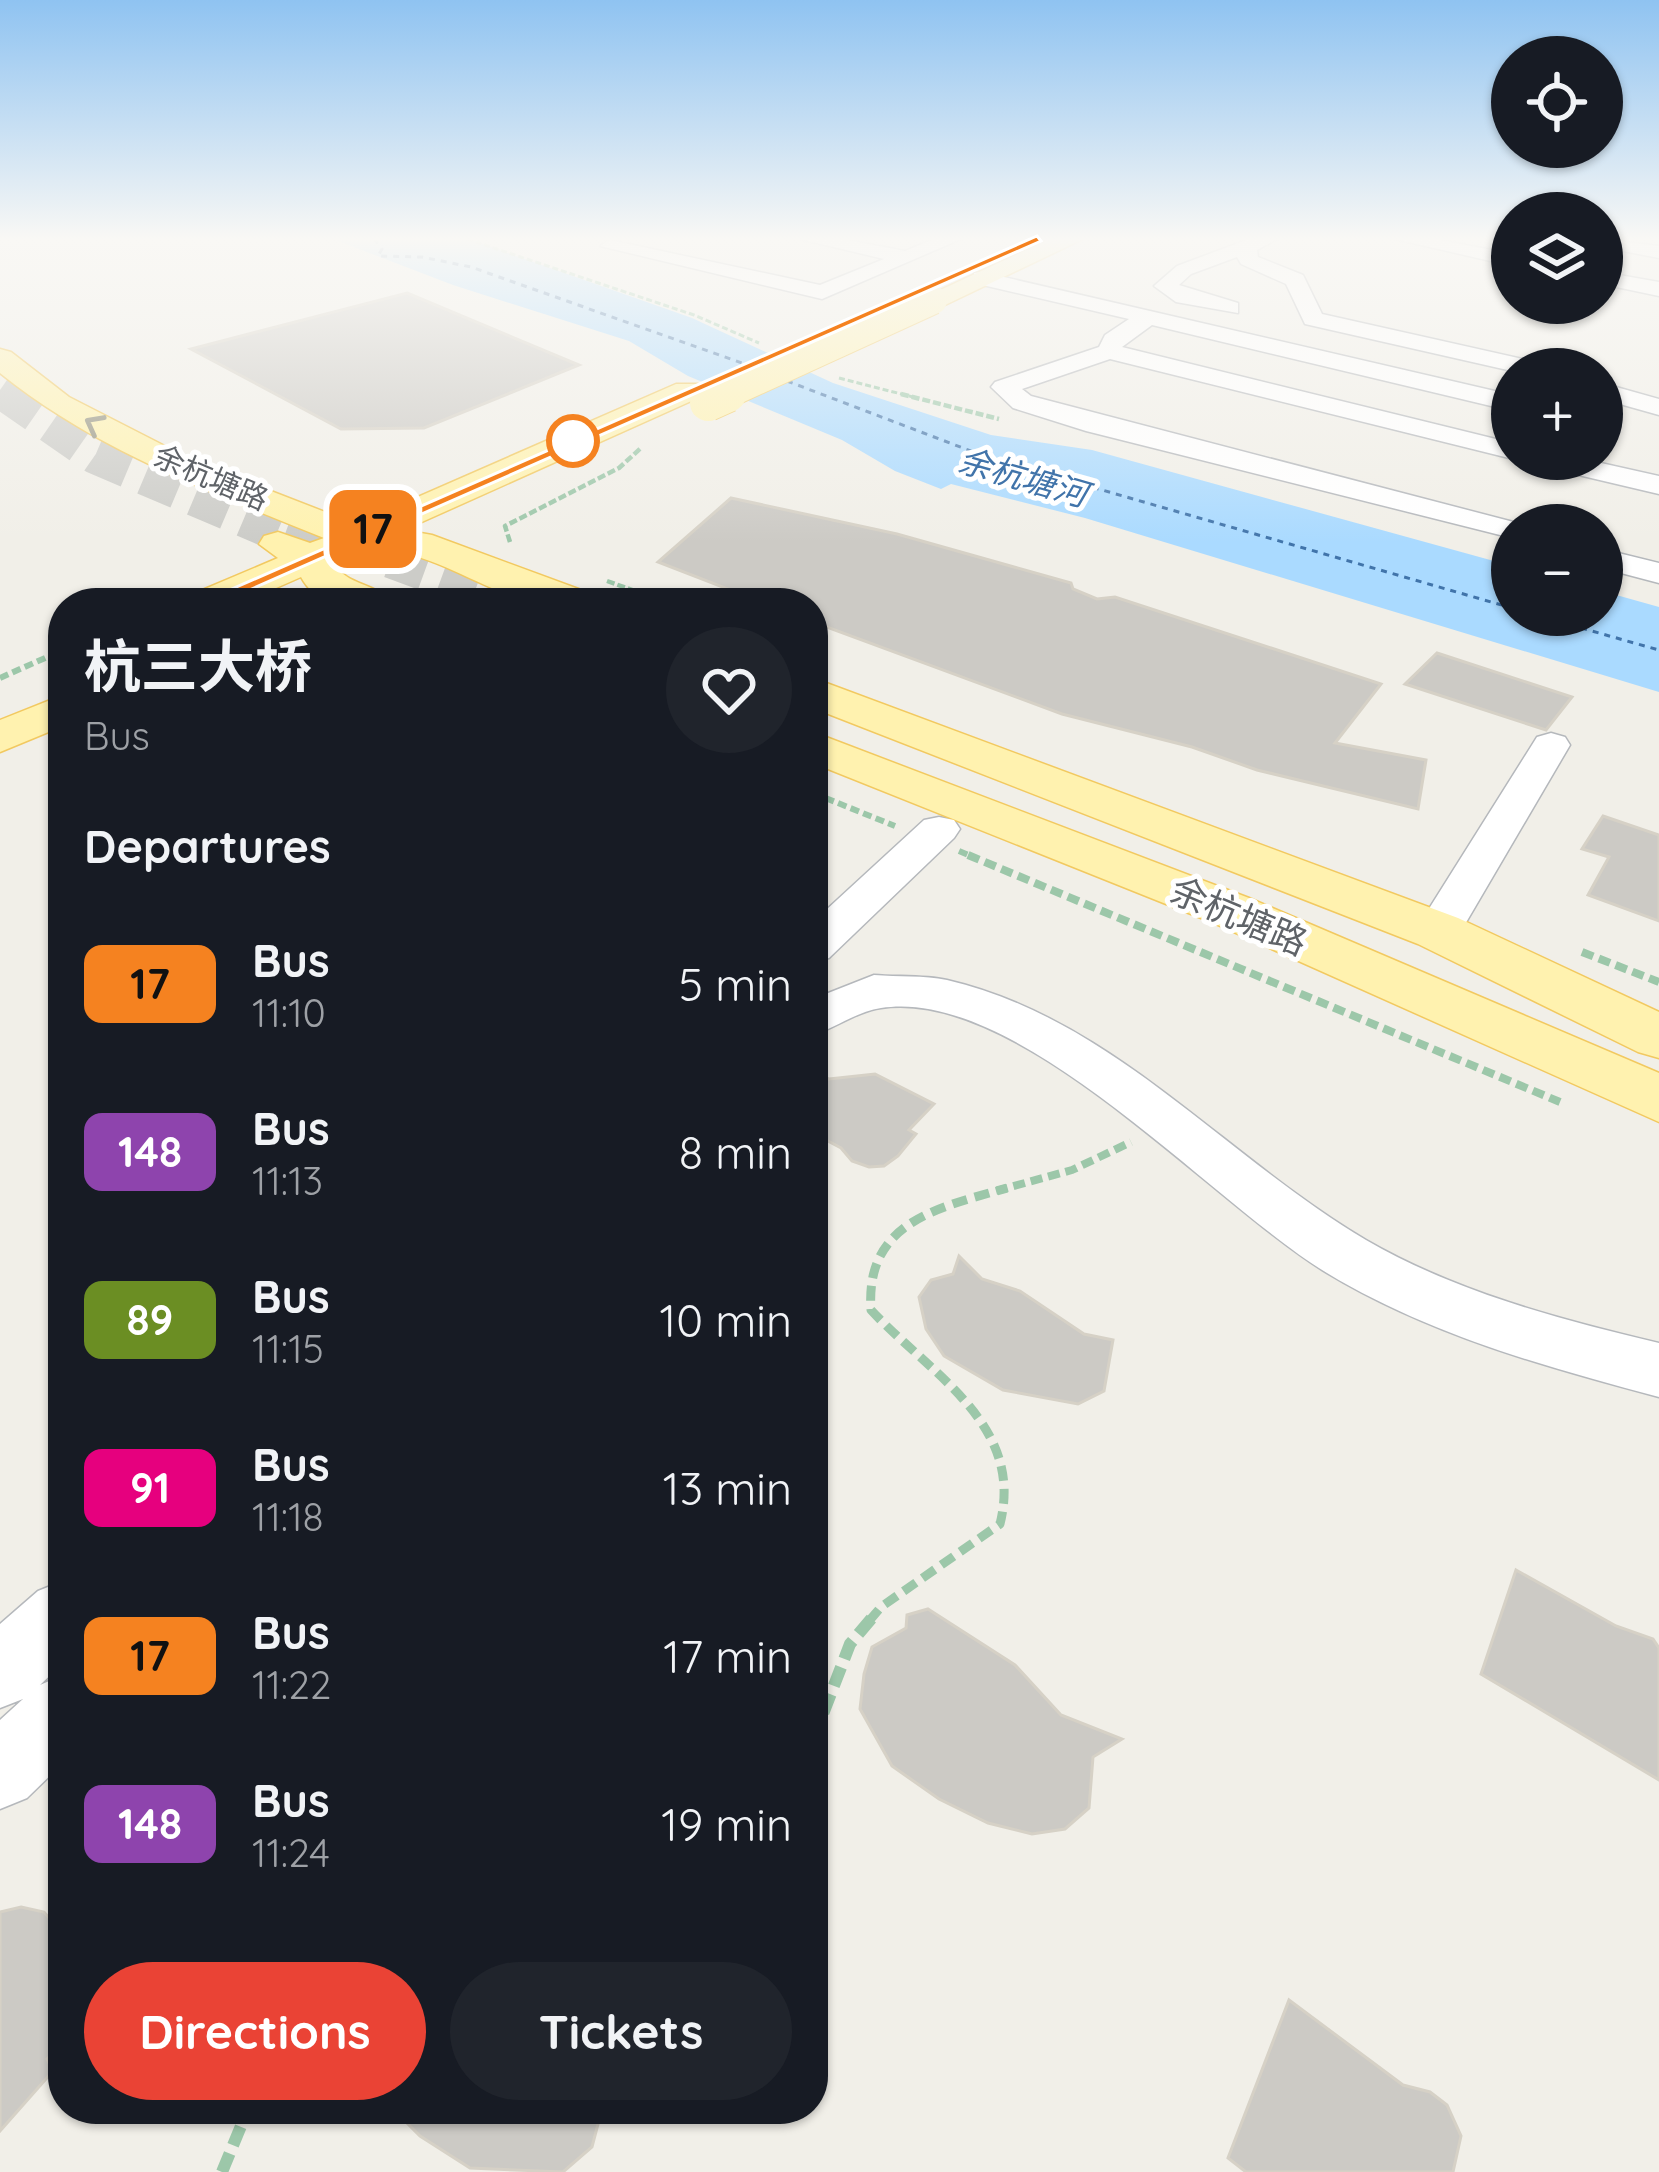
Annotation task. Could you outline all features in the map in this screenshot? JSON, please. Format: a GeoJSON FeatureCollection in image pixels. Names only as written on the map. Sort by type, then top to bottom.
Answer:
{"type":"FeatureCollection","features":[{"type":"Feature","properties":{"kind":"main road"},"geometry":{"type":"LineString","coordinates":[[308,582],[356,537],[826,340]]}},
{"type":"Feature","properties":{"kind":"main road","name":"余杭塘路"},"geometry":{"type":"LineString","coordinates":[[0,358],[58,404],[184,469],[356,537],[418,543],[578,588]]}},
{"type":"Feature","properties":{"kind":"main road"},"geometry":{"type":"LineString","coordinates":[[308,582],[418,543],[698,397]]}},
{"type":"Feature","properties":{"kind":"main road","name":"余杭塘路"},"geometry":{"type":"LineString","coordinates":[[0,401],[96,464],[308,582]]}},
{"type":"Feature","properties":{"kind":"main road"},"geometry":{"type":"LineString","coordinates":[[0,696],[48,675]]}},
{"type":"Feature","properties":{"kind":"main road","name":"余杭塘路"},"geometry":{"type":"LineString","coordinates":[[828,698],[1438,931],[1659,1039]]}},
{"type":"Feature","properties":{"kind":"main road"},"geometry":{"type":"LineString","coordinates":[[0,738],[48,716]]}},
{"type":"Feature","properties":{"kind":"main road","name":"余杭塘路"},"geometry":{"type":"LineString","coordinates":[[828,724],[1659,1039]]}},
{"type":"Feature","properties":{"kind":"main road","name":"余杭塘路"},"geometry":{"type":"LineString","coordinates":[[828,752],[1230,910],[1659,1100]]}},
{"type":"Feature","properties":{"kind":"main road","name":"余杭塘路"},"geometry":{"type":"LineString","coordinates":[[828,785],[934,834],[1240,952],[1659,1100]]}},
{"type":"Feature","properties":{"kind":"street"},"geometry":{"type":"LineString","coordinates":[[1109,351],[1113,340]]}},
{"type":"Feature","properties":{"kind":"street"},"geometry":{"type":"LineString","coordinates":[[1247,340],[1491,398]]}},
{"type":"Feature","properties":{"kind":"street"},"geometry":{"type":"LineString","coordinates":[[1409,340],[1491,359]]}},
{"type":"Feature","properties":{"kind":"street"},"geometry":{"type":"LineString","coordinates":[[1491,446],[1109,351],[1004,387],[1022,402],[1095,425],[1491,524]]}},
{"type":"Feature","properties":{"kind":"street"},"geometry":{"type":"LineString","coordinates":[[1623,371],[1630,370]]}},
{"type":"Feature","properties":{"kind":"street"},"geometry":{"type":"LineString","coordinates":[[1623,398],[1659,407]]}},
{"type":"Feature","properties":{"kind":"street"},"geometry":{"type":"LineString","coordinates":[[1623,477],[1659,485]]}},
{"type":"Feature","properties":{"kind":"street"},"geometry":{"type":"LineString","coordinates":[[1623,564],[1659,573]]}},
{"type":"Feature","properties":{"kind":"street"},"geometry":{"type":"LineString","coordinates":[[1438,931],[1551,745]]}},
{"type":"Feature","properties":{"kind":"street"},"geometry":{"type":"LineString","coordinates":[[828,932],[934,834]]}},
{"type":"Feature","properties":{"kind":"street"},"geometry":{"type":"LineString","coordinates":[[828,1007],[890,988],[943,998],[1012,1022],[1092,1066],[1166,1116],[1266,1201],[1364,1265],[1495,1325],[1659,1370]]}},
{"type":"Feature","properties":{"kind":"street"},"geometry":{"type":"LineString","coordinates":[[0,1672],[48,1629]]}},
{"type":"Feature","properties":{"kind":"street"},"geometry":{"type":"LineString","coordinates":[[0,1771],[48,1726]]}},
{"type":"Feature","properties":{"kind":"path"},"geometry":{"type":"LineString","coordinates":[[517,549],[506,538],[505,526],[619,469],[638,455],[634,451],[654,440]]}},
{"type":"Feature","properties":{"kind":"path"},"geometry":{"type":"LineString","coordinates":[[0,678],[48,657]]}},
{"type":"Feature","properties":{"kind":"path"},"geometry":{"type":"LineString","coordinates":[[828,798],[934,834],[1573,1108]]}},
{"type":"Feature","properties":{"kind":"path"},"geometry":{"type":"LineString","coordinates":[[1571,947],[1659,982]]}},
{"type":"Feature","properties":{"kind":"path"},"geometry":{"type":"LineString","coordinates":[[828,1701],[850,1644],[881,1607],[1000,1524],[1010,1503],[1010,1475],[994,1438],[871,1310],[873,1264],[885,1242],[922,1216],[1049,1178],[1124,1147],[1166,1116]]}},
{"type":"Feature","properties":{"kind":"path"},"geometry":{"type":"LineString","coordinates":[[222,2172],[242,2124]]}},
{"type":"Feature","properties":{"kind":"water","name":"余杭塘河"},"geometry":{"type":"Polygon","coordinates":[[[627,340],[741,340],[833,383],[991,435],[1092,450],[1491,560],[1491,636],[1623,636],[1623,597],[1659,607],[1659,692],[1085,518],[951,484],[941,489],[895,471],[842,440],[688,376],[627,340]]]}},
{"type":"Feature","properties":{"kind":"building"},"geometry":{"type":"Polygon","coordinates":[[[224,340],[520,340],[579,365],[424,428],[341,429],[191,349],[224,340]]]}},
{"type":"Feature","properties":{"kind":"building"},"geometry":{"type":"Polygon","coordinates":[[[731,498],[897,534],[1071,583],[1073,589],[1097,599],[1115,597],[1381,684],[1335,743],[1426,760],[1418,809],[1257,770],[1192,747],[1062,714],[828,628],[828,588],[725,588],[658,562],[731,498]]]}},
{"type":"Feature","properties":{"kind":"building"},"geometry":{"type":"Polygon","coordinates":[[[1437,653],[1572,697],[1546,730],[1405,684],[1437,653]]]}},
{"type":"Feature","properties":{"kind":"building"},"geometry":{"type":"Polygon","coordinates":[[[1603,816],[1659,835],[1659,921],[1588,895],[1609,857],[1582,849],[1603,816]]]}},
{"type":"Feature","properties":{"kind":"building"},"geometry":{"type":"Polygon","coordinates":[[[875,1074],[934,1104],[909,1130],[916,1134],[884,1166],[852,1161],[828,1141],[828,1078],[875,1074]]]}},
{"type":"Feature","properties":{"kind":"building"},"geometry":{"type":"Polygon","coordinates":[[[959,1256],[982,1279],[1020,1291],[1084,1334],[1113,1340],[1104,1391],[1078,1404],[1003,1390],[944,1356],[926,1329],[919,1297],[931,1280],[953,1274],[959,1256]]]}},
{"type":"Feature","properties":{"kind":"building"},"geometry":{"type":"Polygon","coordinates":[[[1516,1570],[1616,1626],[1653,1639],[1659,1648],[1659,1780],[1481,1674],[1516,1570]]]}},
{"type":"Feature","properties":{"kind":"building"},"geometry":{"type":"Polygon","coordinates":[[[928,1609],[1015,1665],[1061,1715],[1122,1739],[1093,1757],[1089,1808],[1065,1829],[1032,1834],[988,1823],[939,1799],[892,1766],[860,1709],[864,1674],[872,1647],[906,1628],[907,1615],[928,1609]]]}},
{"type":"Feature","properties":{"kind":"building"},"geometry":{"type":"Polygon","coordinates":[[[21,1907],[48,1917],[48,2077],[0,2131],[0,1912],[21,1907]]]}},
{"type":"Feature","properties":{"kind":"building"},"geometry":{"type":"Polygon","coordinates":[[[1289,2000],[1403,2085],[1430,2092],[1447,2105],[1461,2136],[1453,2172],[1246,2172],[1228,2158],[1289,2000]]]}},
{"type":"Feature","properties":{"kind":"building"},"geometry":{"type":"Polygon","coordinates":[[[408,2124],[598,2124],[592,2147],[563,2172],[470,2168],[408,2124]]]}},
{"type":"Feature","properties":{"kind":"ferry route"},"geometry":{"type":"LineString","coordinates":[[678,340],[756,368]]}},
{"type":"Feature","properties":{"kind":"ferry route"},"geometry":{"type":"LineString","coordinates":[[787,381],[984,456],[1491,602]]}},
{"type":"Feature","properties":{"kind":"ferry route"},"geometry":{"type":"LineString","coordinates":[[1609,636],[1659,650]]}},
{"type":"Feature","properties":{"kind":"tunnel"},"geometry":{"type":"LineString","coordinates":[[0,390],[10,397]]}},
{"type":"Feature","properties":{"kind":"tunnel"},"geometry":{"type":"LineString","coordinates":[[6,394],[95,456],[324,553]]}},
{"type":"Feature","properties":{"kind":"tunnel"},"geometry":{"type":"LineString","coordinates":[[289,523],[467,588]]}},
{"type":"Feature","properties":{"kind":"bus line","name":"17"},"geometry":{"type":"LineString","coordinates":[[242,588],[805,340]]}}]}
